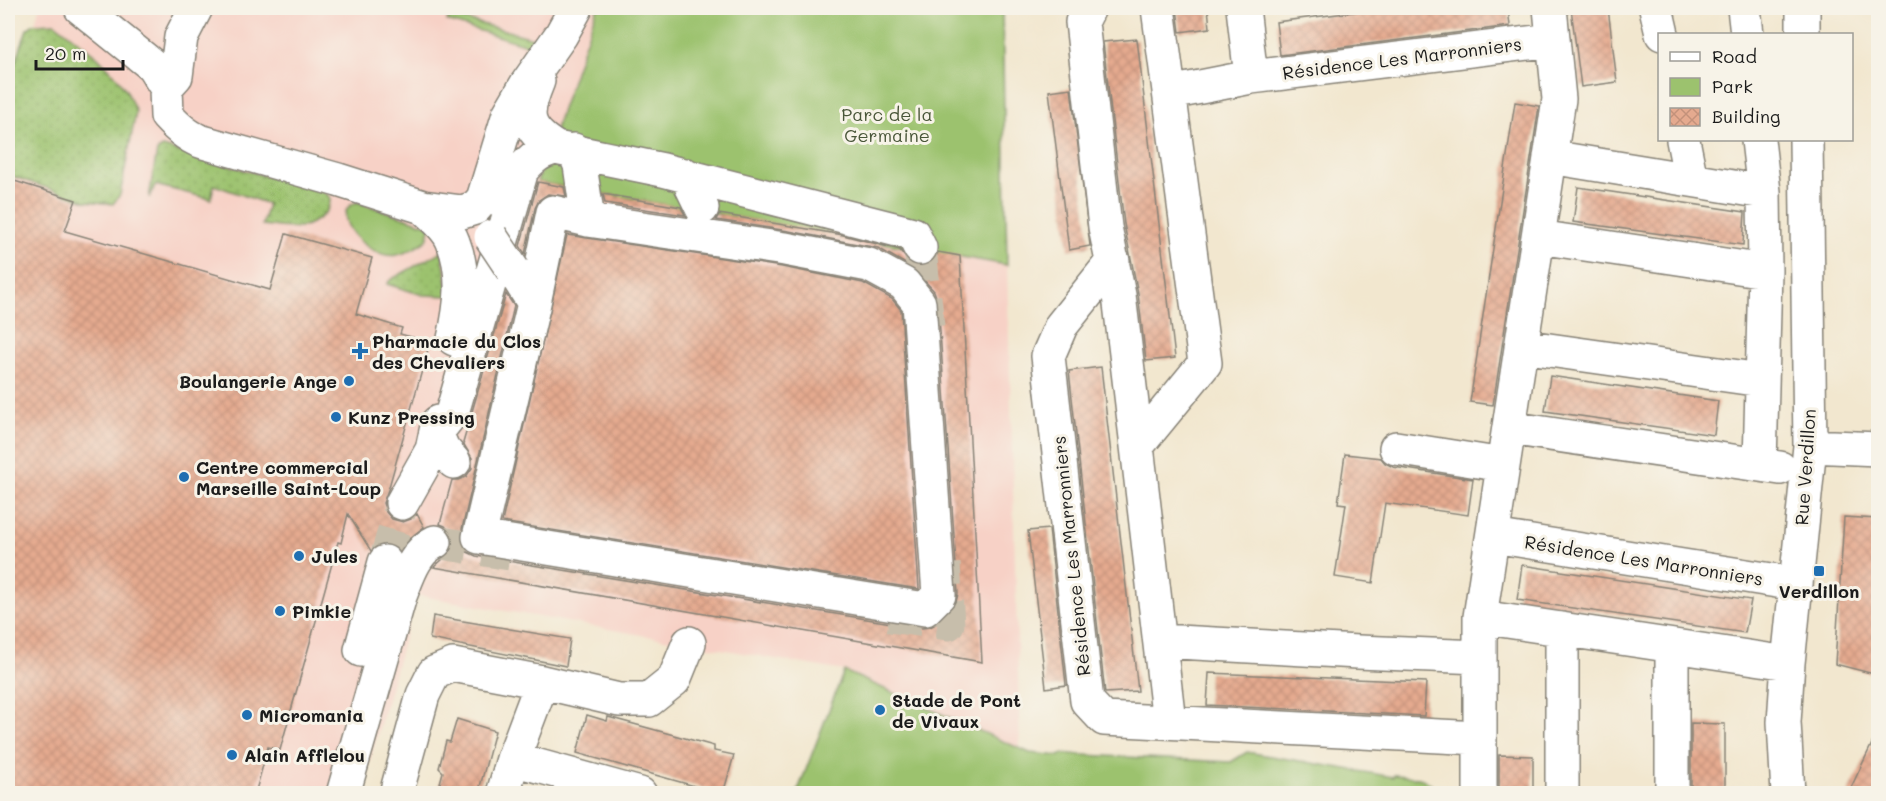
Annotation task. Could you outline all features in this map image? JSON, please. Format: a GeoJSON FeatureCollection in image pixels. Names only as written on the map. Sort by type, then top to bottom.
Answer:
{"type":"FeatureCollection","features":[{"type":"Feature","properties":{"kind":"street"},"geometry":{"type":"LineString","coordinates":[[81,8],[153,66],[166,87],[167,116],[179,129],[196,140],[338,180],[423,207],[462,212],[475,208],[483,199],[509,114],[576,8]]}},
{"type":"Feature","properties":{"kind":"street"},"geometry":{"type":"LineString","coordinates":[[166,87],[176,76],[181,36],[196,8]]}},
{"type":"Feature","properties":{"kind":"street"},"geometry":{"type":"LineString","coordinates":[[1089,8],[1082,22],[1105,227],[1113,261],[1137,446],[1169,722]]}},
{"type":"Feature","properties":{"kind":"street"},"geometry":{"type":"LineString","coordinates":[[1137,446],[1205,363],[1158,8]]}},
{"type":"Feature","properties":{"kind":"street"},"geometry":{"type":"LineString","coordinates":[[1243,8],[1251,76]]}},
{"type":"Feature","properties":{"kind":"street"},"geometry":{"type":"LineString","coordinates":[[1480,794],[1480,617],[1559,99],[1550,8]]}},
{"type":"Feature","properties":{"kind":"street"},"geometry":{"type":"LineString","coordinates":[[1656,8],[1662,33]]}},
{"type":"Feature","properties":{"kind":"street"},"geometry":{"type":"LineString","coordinates":[[1744,8],[1747,33]]}},
{"type":"Feature","properties":{"kind":"street"},"geometry":{"type":"LineString","coordinates":[[1803,33],[1804,8]]}},
{"type":"Feature","properties":{"kind":"street","name":"Résidence Les Marronniers"},"geometry":{"type":"LineString","coordinates":[[1170,93],[1251,76],[1553,40]]}},
{"type":"Feature","properties":{"kind":"street"},"geometry":{"type":"LineString","coordinates":[[548,55],[529,109],[530,125],[540,138],[565,149],[686,175],[810,217],[913,234],[920,248]]}},
{"type":"Feature","properties":{"kind":"street"},"geometry":{"type":"LineString","coordinates":[[1683,141],[1691,180]]}},
{"type":"Feature","properties":{"kind":"street"},"geometry":{"type":"LineString","coordinates":[[1758,141],[1764,192],[1765,271],[1760,464]]}},
{"type":"Feature","properties":{"kind":"street","name":"Rue Verdillon"},"geometry":{"type":"LineString","coordinates":[[1788,794],[1785,722],[1788,663],[1809,458],[1806,141]]}},
{"type":"Feature","properties":{"kind":"street"},"geometry":{"type":"LineString","coordinates":[[436,433],[452,412],[522,170],[532,158],[544,150],[565,149],[580,165],[588,220]]}},
{"type":"Feature","properties":{"kind":"street"},"geometry":{"type":"LineString","coordinates":[[1550,157],[1764,192]]}},
{"type":"Feature","properties":{"kind":"street"},"geometry":{"type":"LineString","coordinates":[[686,175],[702,208]]}},
{"type":"Feature","properties":{"kind":"street"},"geometry":{"type":"LineString","coordinates":[[402,503],[432,450],[462,302],[468,290],[453,241],[439,221],[423,207]]}},
{"type":"Feature","properties":{"kind":"street"},"geometry":{"type":"LineString","coordinates":[[475,208],[534,303]]}},
{"type":"Feature","properties":{"kind":"street"},"geometry":{"type":"LineString","coordinates":[[553,212],[588,220],[730,241],[869,265],[904,284],[919,303],[939,595],[925,609],[479,537],[553,212]]}},
{"type":"Feature","properties":{"kind":"street"},"geometry":{"type":"LineString","coordinates":[[730,241],[759,230],[870,248]]}},
{"type":"Feature","properties":{"kind":"street"},"geometry":{"type":"LineString","coordinates":[[1538,237],[1765,271]]}},
{"type":"Feature","properties":{"kind":"street","name":"Résidence Les Marronniers"},"geometry":{"type":"LineString","coordinates":[[1113,261],[1061,326],[1048,356],[1087,701],[1104,719],[1479,738]]}},
{"type":"Feature","properties":{"kind":"street"},"geometry":{"type":"LineString","coordinates":[[1521,346],[1761,380]]}},
{"type":"Feature","properties":{"kind":"street"},"geometry":{"type":"LineString","coordinates":[[1509,428],[1760,464],[1878,449]]}},
{"type":"Feature","properties":{"kind":"street"},"geometry":{"type":"LineString","coordinates":[[436,433],[443,449],[454,462]]}},
{"type":"Feature","properties":{"kind":"street"},"geometry":{"type":"LineString","coordinates":[[1396,448],[1503,465]]}},
{"type":"Feature","properties":{"kind":"street","name":"Résidence Les Marronniers"},"geometry":{"type":"LineString","coordinates":[[1493,536],[1796,584]]}},
{"type":"Feature","properties":{"kind":"street"},"geometry":{"type":"LineString","coordinates":[[343,794],[400,596],[409,573],[424,547],[435,542]]}},
{"type":"Feature","properties":{"kind":"street"},"geometry":{"type":"LineString","coordinates":[[322,794],[386,562]]}},
{"type":"Feature","properties":{"kind":"street"},"geometry":{"type":"LineString","coordinates":[[1480,617],[1788,663]]}},
{"type":"Feature","properties":{"kind":"street"},"geometry":{"type":"LineString","coordinates":[[1562,629],[1562,794]]}},
{"type":"Feature","properties":{"kind":"street"},"geometry":{"type":"LineString","coordinates":[[1160,641],[1480,657]]}},
{"type":"Feature","properties":{"kind":"street"},"geometry":{"type":"LineString","coordinates":[[396,794],[423,695],[434,674],[453,665],[619,700],[649,700],[674,680],[689,643]]}},
{"type":"Feature","properties":{"kind":"street"},"geometry":{"type":"LineString","coordinates":[[1672,646],[1672,794]]}},
{"type":"Feature","properties":{"kind":"street"},"geometry":{"type":"LineString","coordinates":[[503,794],[513,759],[542,682]]}},
{"type":"Feature","properties":{"kind":"street"},"geometry":{"type":"LineString","coordinates":[[513,759],[640,794]]}},
{"type":"Feature","properties":{"kind":"shaded area"},"geometry":{"type":"Polygon","coordinates":[[[39,8],[597,8],[537,182],[1007,265],[1020,750],[844,671],[416,595],[361,793],[8,794],[8,126],[39,8]]]}},
{"type":"Feature","properties":{"kind":"green space","name":"Parc de la Germaine"},"geometry":{"type":"Polygon","coordinates":[[[597,8],[1002,8],[1007,265],[537,182],[597,8]]]}},
{"type":"Feature","properties":{"kind":"green space"},"geometry":{"type":"Polygon","coordinates":[[[449,15],[533,38],[533,47],[447,21],[449,15]]]}},
{"type":"Feature","properties":{"kind":"green space"},"geometry":{"type":"Polygon","coordinates":[[[55,23],[98,57],[116,76],[126,90],[136,112],[120,195],[113,204],[86,201],[8,175],[8,85],[27,29],[34,24],[55,23]]]}},
{"type":"Feature","properties":{"kind":"green space"},"geometry":{"type":"Polygon","coordinates":[[[163,147],[326,193],[330,198],[330,203],[325,213],[312,223],[297,228],[287,228],[262,225],[268,204],[214,185],[211,199],[155,185],[149,197],[157,151],[163,147]]]}},
{"type":"Feature","properties":{"kind":"green space"},"geometry":{"type":"Polygon","coordinates":[[[357,202],[431,226],[427,240],[397,255],[386,255],[374,251],[354,235],[348,225],[345,216],[348,208],[357,202]]]}},
{"type":"Feature","properties":{"kind":"green space"},"geometry":{"type":"Polygon","coordinates":[[[442,251],[449,296],[423,295],[387,284],[390,280],[442,251]]]}},
{"type":"Feature","properties":{"kind":"green space","name":"Stade de Pont de Vivaux"},"geometry":{"type":"Polygon","coordinates":[[[844,671],[1030,753],[1231,762],[1247,752],[1393,777],[1394,775],[1419,778],[1429,783],[1436,793],[797,793],[844,671]]]}},
{"type":"Feature","properties":{"kind":"building"},"geometry":{"type":"Polygon","coordinates":[[[1177,8],[1208,8],[1210,28],[1180,32],[1177,8]]]}},
{"type":"Feature","properties":{"kind":"building"},"geometry":{"type":"Polygon","coordinates":[[[1384,8],[1508,8],[1510,26],[1280,55],[1276,22],[1384,8]]]}},
{"type":"Feature","properties":{"kind":"building"},"geometry":{"type":"Polygon","coordinates":[[[1571,8],[1608,8],[1617,82],[1581,87],[1571,8]]]}},
{"type":"Feature","properties":{"kind":"building"},"geometry":{"type":"Polygon","coordinates":[[[1137,39],[1175,358],[1146,361],[1138,293],[1124,224],[1103,42],[1137,39]]]}},
{"type":"Feature","properties":{"kind":"building"},"geometry":{"type":"Polygon","coordinates":[[[1071,88],[1090,246],[1069,250],[1049,91],[1071,88]]]}},
{"type":"Feature","properties":{"kind":"building"},"geometry":{"type":"Polygon","coordinates":[[[1515,102],[1539,106],[1493,405],[1470,402],[1515,102]]]}},
{"type":"Feature","properties":{"kind":"building","name":"Centre commercial Marseille Saint-Loup"},"geometry":{"type":"Polygon","coordinates":[[[8,179],[76,200],[65,231],[270,290],[286,234],[372,258],[356,314],[402,328],[400,334],[430,342],[383,503],[392,519],[403,522],[417,514],[424,527],[410,538],[400,551],[389,544],[380,544],[371,551],[348,514],[341,543],[338,542],[280,750],[268,747],[255,794],[8,794],[8,179]]]}},
{"type":"Feature","properties":{"kind":"building"},"geometry":{"type":"Polygon","coordinates":[[[538,182],[564,187],[566,196],[548,194],[539,200],[535,208],[525,254],[520,246],[538,182]]]}},
{"type":"Feature","properties":{"kind":"building"},"geometry":{"type":"Polygon","coordinates":[[[1578,187],[1745,212],[1743,245],[1573,222],[1578,187]]]}},
{"type":"Feature","properties":{"kind":"building"},"geometry":{"type":"Polygon","coordinates":[[[603,194],[681,207],[685,215],[605,203],[603,194]]]}},
{"type":"Feature","properties":{"kind":"building"},"geometry":{"type":"Polygon","coordinates":[[[719,214],[843,235],[900,250],[909,263],[918,267],[929,264],[938,252],[960,256],[982,662],[434,567],[452,551],[454,542],[451,533],[440,524],[452,480],[466,477],[472,468],[472,458],[463,443],[506,294],[514,306],[461,533],[461,543],[467,552],[476,556],[922,628],[938,623],[952,608],[958,594],[938,302],[934,291],[913,268],[878,248],[716,220],[719,214]]]}},
{"type":"Feature","properties":{"kind":"building"},"geometry":{"type":"Polygon","coordinates":[[[567,235],[782,267],[863,283],[892,299],[901,310],[919,589],[502,522],[567,235]]]}},
{"type":"Feature","properties":{"kind":"building"},"geometry":{"type":"Polygon","coordinates":[[[1101,367],[1138,691],[1105,693],[1069,371],[1101,367]]]}},
{"type":"Feature","properties":{"kind":"building"},"geometry":{"type":"Polygon","coordinates":[[[1550,376],[1718,401],[1714,435],[1545,411],[1550,376]]]}},
{"type":"Feature","properties":{"kind":"building"},"geometry":{"type":"Polygon","coordinates":[[[1345,454],[1381,458],[1393,467],[1473,479],[1468,515],[1385,503],[1373,583],[1335,577],[1346,504],[1338,503],[1345,454]]]}},
{"type":"Feature","properties":{"kind":"building"},"geometry":{"type":"Polygon","coordinates":[[[1844,517],[1878,519],[1878,675],[1835,664],[1844,517]]]}},
{"type":"Feature","properties":{"kind":"building"},"geometry":{"type":"Polygon","coordinates":[[[1049,529],[1066,685],[1046,688],[1028,531],[1049,529]]]}},
{"type":"Feature","properties":{"kind":"building"},"geometry":{"type":"Polygon","coordinates":[[[1522,565],[1751,600],[1745,633],[1517,600],[1522,565]]]}},
{"type":"Feature","properties":{"kind":"building"},"geometry":{"type":"Polygon","coordinates":[[[433,616],[570,639],[566,666],[430,639],[433,616]]]}},
{"type":"Feature","properties":{"kind":"building"},"geometry":{"type":"Polygon","coordinates":[[[1209,673],[1426,682],[1424,716],[1207,705],[1209,673]]]}},
{"type":"Feature","properties":{"kind":"building"},"geometry":{"type":"Polygon","coordinates":[[[587,715],[607,721],[608,717],[714,746],[714,751],[734,755],[723,794],[577,753],[587,715]]]}},
{"type":"Feature","properties":{"kind":"building"},"geometry":{"type":"Polygon","coordinates":[[[457,719],[495,731],[478,794],[437,794],[443,772],[439,768],[446,741],[450,742],[457,719]]]}},
{"type":"Feature","properties":{"kind":"building"},"geometry":{"type":"Polygon","coordinates":[[[1691,723],[1725,724],[1725,794],[1691,794],[1691,723]]]}},
{"type":"Feature","properties":{"kind":"building"},"geometry":{"type":"Polygon","coordinates":[[[1878,731],[1878,794],[1848,794],[1878,731]]]}},
{"type":"Feature","properties":{"kind":"building"},"geometry":{"type":"Polygon","coordinates":[[[1499,755],[1533,756],[1533,794],[1499,794],[1499,755]]]}},
{"type":"Feature","properties":{"kind":"tunnel"},"geometry":{"type":"LineString","coordinates":[[920,248],[928,327]]}},
{"type":"Feature","properties":{"kind":"tunnel"},"geometry":{"type":"LineString","coordinates":[[385,562],[402,503]]}},
{"type":"Feature","properties":{"kind":"tunnel"},"geometry":{"type":"LineString","coordinates":[[435,542],[510,554]]}},
{"type":"Feature","properties":{"kind":"tunnel"},"geometry":{"type":"LineString","coordinates":[[889,616],[948,624],[944,564]]}},
{"type":"Feature","properties":{"kind":"place","name":"Pharmacie du Clos des Chevaliers"},"geometry":{"type":"Point","coordinates":[360,351]}},
{"type":"Feature","properties":{"kind":"place","name":"Boulangerie Ange"},"geometry":{"type":"Point","coordinates":[349,381]}},
{"type":"Feature","properties":{"kind":"place","name":"Kunz Pressing"},"geometry":{"type":"Point","coordinates":[336,417]}},
{"type":"Feature","properties":{"kind":"place","name":"Centre commercial Marseille Saint-Loup"},"geometry":{"type":"Point","coordinates":[184,477]}},
{"type":"Feature","properties":{"kind":"place","name":"Jules"},"geometry":{"type":"Point","coordinates":[299,556]}},
{"type":"Feature","properties":{"kind":"place","name":"Verdillon"},"geometry":{"type":"Point","coordinates":[1819,571]}},
{"type":"Feature","properties":{"kind":"place","name":"Pimkie"},"geometry":{"type":"Point","coordinates":[280,611]}},
{"type":"Feature","properties":{"kind":"place","name":"Stade de Pont de Vivaux"},"geometry":{"type":"Point","coordinates":[880,710]}},
{"type":"Feature","properties":{"kind":"place","name":"Micromania"},"geometry":{"type":"Point","coordinates":[247,715]}},
{"type":"Feature","properties":{"kind":"place","name":"Alain Afflelou"},"geometry":{"type":"Point","coordinates":[232,755]}}]}
